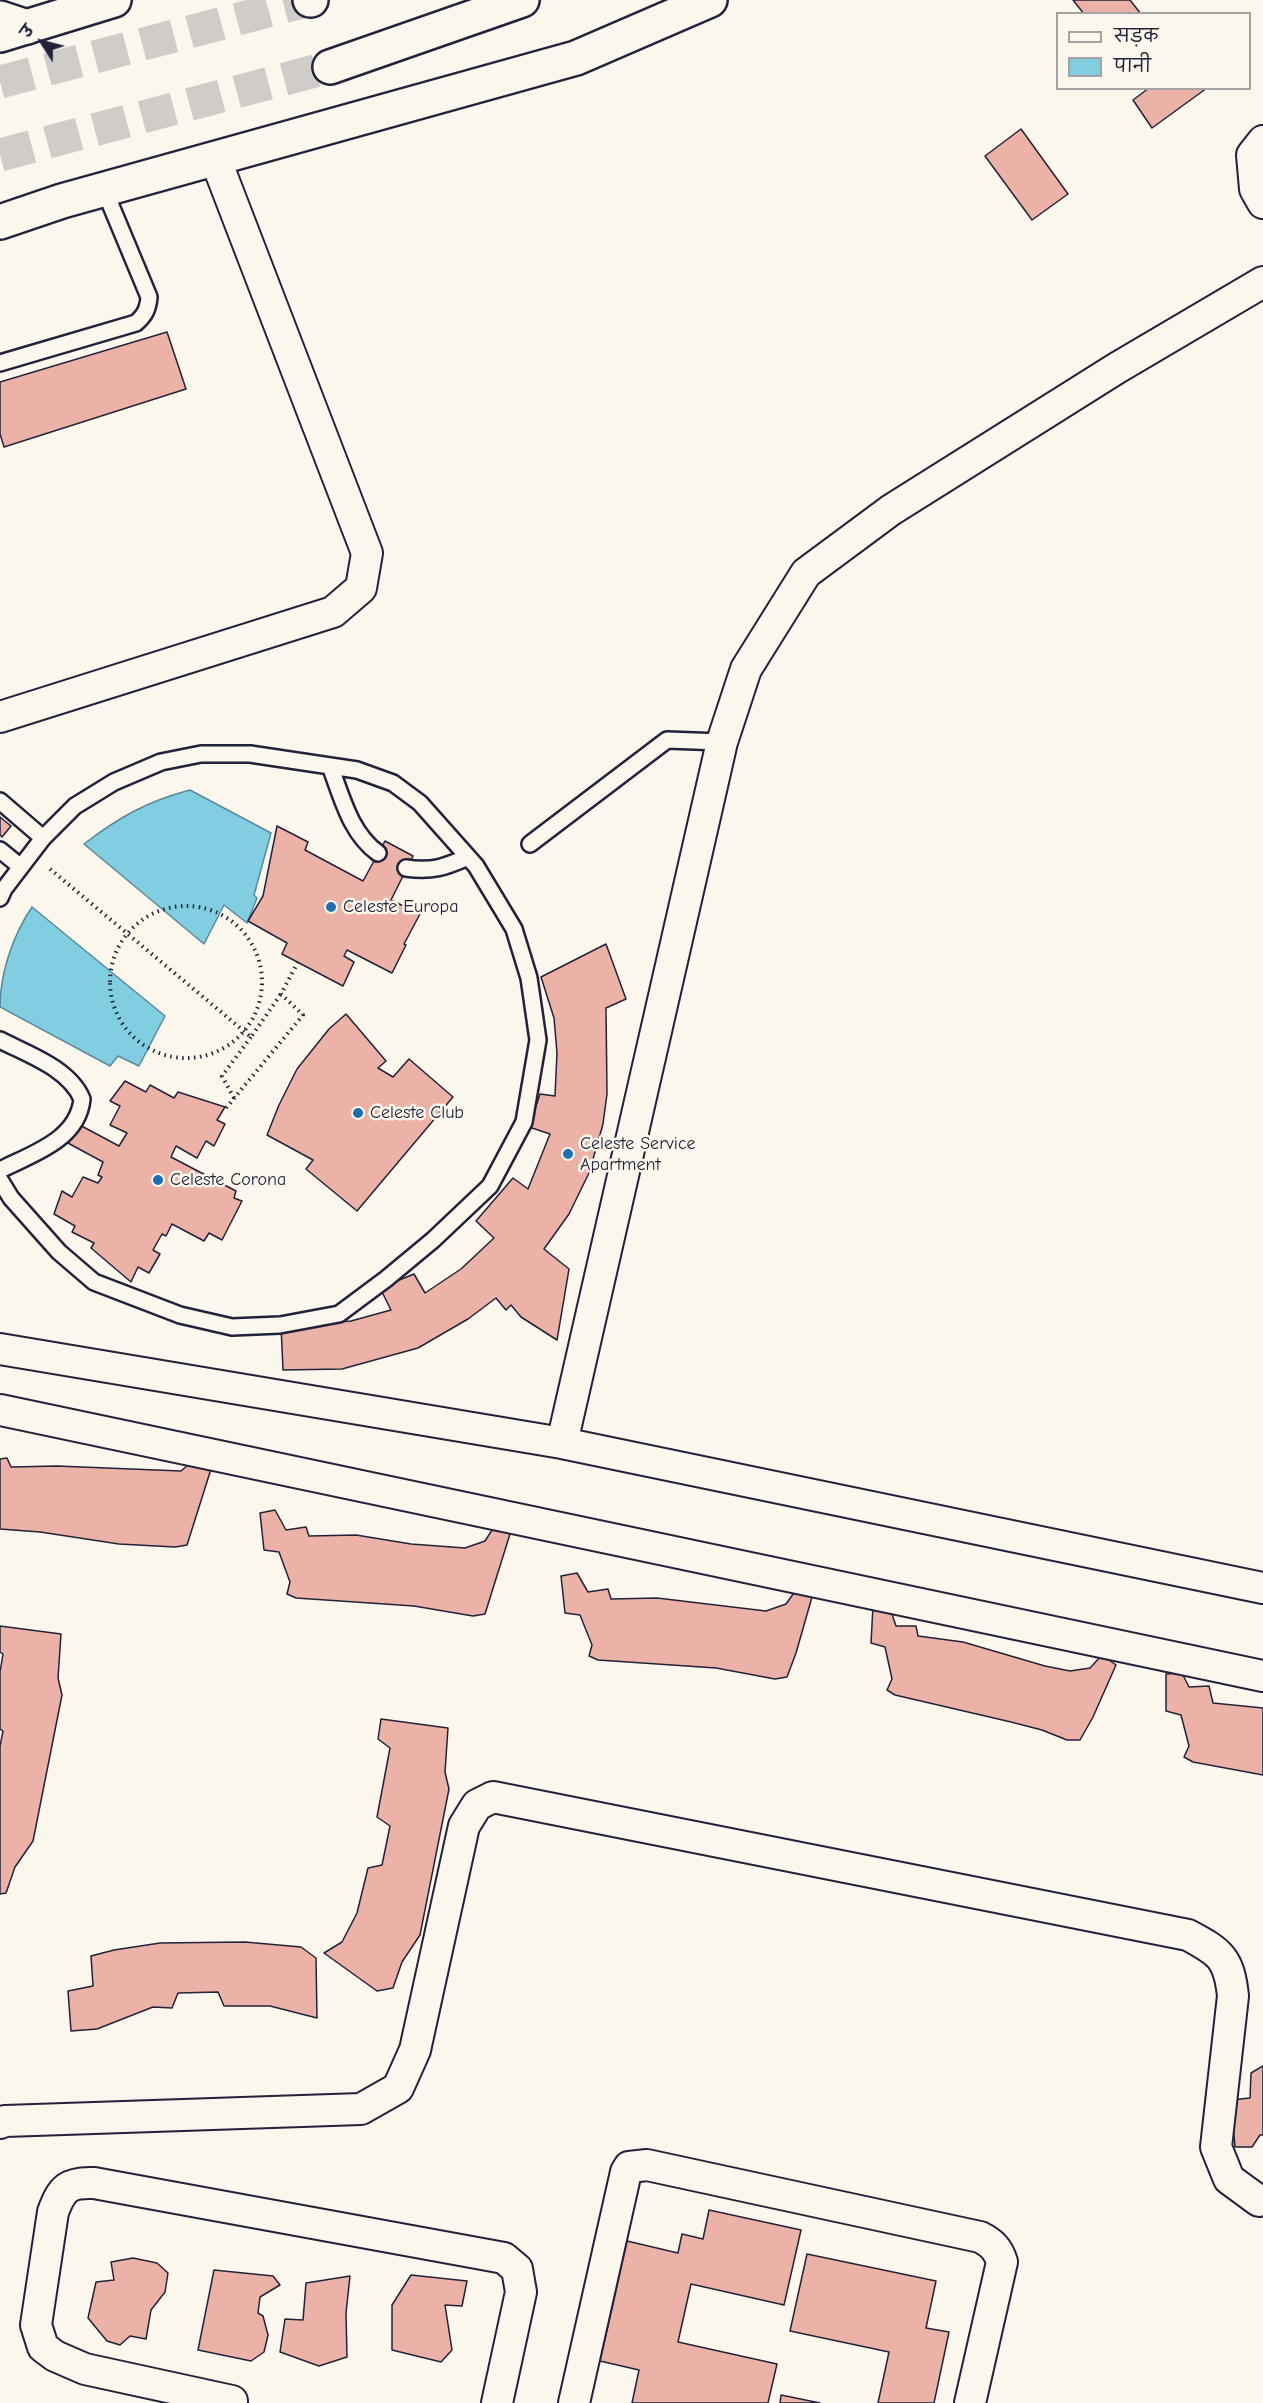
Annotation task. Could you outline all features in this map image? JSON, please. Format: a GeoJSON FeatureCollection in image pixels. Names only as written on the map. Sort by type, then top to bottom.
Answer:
{"type":"FeatureCollection","features":[{"type":"Feature","properties":{"kind":"main road"},"geometry":{"type":"LineString","coordinates":[[9,27],[114,0]]}},
{"type":"Feature","properties":{"kind":"main road"},"geometry":{"type":"LineString","coordinates":[[330,67],[522,0]]}},
{"type":"Feature","properties":{"kind":"main road"},"geometry":{"type":"LineString","coordinates":[[0,222],[104,189],[576,58],[710,0]]}},
{"type":"Feature","properties":{"kind":"street"},"geometry":{"type":"LineString","coordinates":[[1263,141],[1252,155],[1255,189],[1263,203]]}},
{"type":"Feature","properties":{"kind":"street"},"geometry":{"type":"LineString","coordinates":[[0,717],[333,612],[361,588],[367,553],[215,158]]}},
{"type":"Feature","properties":{"kind":"street"},"geometry":{"type":"LineString","coordinates":[[562,1443],[722,742],[746,669],[806,573],[891,510],[1117,368],[1263,282]]}},
{"type":"Feature","properties":{"kind":"street"},"geometry":{"type":"LineString","coordinates":[[0,1349],[562,1443],[1263,1588]]}},
{"type":"Feature","properties":{"kind":"street"},"geometry":{"type":"LineString","coordinates":[[0,1410],[1263,1676]]}},
{"type":"Feature","properties":{"kind":"street"},"geometry":{"type":"LineString","coordinates":[[0,2123],[16,2120],[361,2109],[398,2088],[415,2050],[464,1826],[477,1806],[493,1797],[1188,1935],[1216,1950],[1230,1973],[1233,1996],[1216,2146],[1229,2179],[1260,2201],[1263,2200]]}},
{"type":"Feature","properties":{"kind":"street"},"geometry":{"type":"LineString","coordinates":[[574,2403],[626,2172],[629,2167],[637,2164],[968,2234],[990,2242],[998,2251],[1002,2262],[970,2403]]}},
{"type":"Feature","properties":{"kind":"street"},"geometry":{"type":"LineString","coordinates":[[235,2402],[85,2369],[55,2355],[44,2347],[36,2325],[53,2212],[59,2195],[75,2182],[94,2183],[504,2258],[518,2269],[521,2292],[497,2403]]}},
{"type":"Feature","properties":{"kind":"lane"},"geometry":{"type":"LineString","coordinates":[[0,363],[136,323],[145,315],[149,297],[104,189]]}},
{"type":"Feature","properties":{"kind":"lane"},"geometry":{"type":"LineString","coordinates":[[530,844],[667,740],[722,742]]}},
{"type":"Feature","properties":{"kind":"lane"},"geometry":{"type":"LineString","coordinates":[[0,898],[4,889],[43,838],[75,806],[114,782],[161,762],[201,754],[250,754],[357,770],[393,783],[420,803],[476,866],[514,929],[529,978],[538,1040],[524,1122],[490,1186],[433,1240],[339,1314],[280,1325],[232,1328],[180,1315],[94,1282],[59,1252],[11,1198],[0,1180]]}},
{"type":"Feature","properties":{"kind":"lane"},"geometry":{"type":"LineString","coordinates":[[330,766],[358,835],[378,854]]}},
{"type":"Feature","properties":{"kind":"lane"},"geometry":{"type":"LineString","coordinates":[[0,801],[43,838]]}},
{"type":"Feature","properties":{"kind":"lane"},"geometry":{"type":"LineString","coordinates":[[0,850],[21,867]]}},
{"type":"Feature","properties":{"kind":"lane"},"geometry":{"type":"LineString","coordinates":[[406,868],[441,869],[468,857]]}},
{"type":"Feature","properties":{"kind":"lane"},"geometry":{"type":"LineString","coordinates":[[0,1040],[48,1065],[69,1080],[82,1099],[81,1107],[59,1140],[0,1170]]}},
{"type":"Feature","properties":{"kind":"path"},"geometry":{"type":"LineString","coordinates":[[31,854],[251,1037]]}},
{"type":"Feature","properties":{"kind":"path"},"geometry":{"type":"LineString","coordinates":[[180,905],[210,909],[236,923],[255,947],[263,976],[259,1006],[245,1032],[221,1050],[192,1059],[162,1055],[136,1041],[118,1017],[109,988],[113,959],[127,934],[151,914],[180,905]]}},
{"type":"Feature","properties":{"kind":"path"},"geometry":{"type":"LineString","coordinates":[[234,1098],[222,1076],[281,994],[298,962]]}},
{"type":"Feature","properties":{"kind":"path"},"geometry":{"type":"LineString","coordinates":[[226,1108],[303,1015],[281,994]]}},
{"type":"Feature","properties":{"kind":"water"},"geometry":{"type":"Polygon","coordinates":[[[190,790],[271,833],[254,895],[257,898],[247,923],[224,905],[204,944],[84,844],[134,811],[190,790]]]}},
{"type":"Feature","properties":{"kind":"water"},"geometry":{"type":"Polygon","coordinates":[[[32,907],[165,1016],[139,1066],[118,1056],[110,1066],[0,1007],[2,981],[9,955],[32,907]]]}},
{"type":"Feature","properties":{"kind":"building"},"geometry":{"type":"Polygon","coordinates":[[[1073,0],[1130,0],[1139,12],[1082,12],[1073,0]]]}},
{"type":"Feature","properties":{"kind":"building"},"geometry":{"type":"Polygon","coordinates":[[[1146,90],[1204,90],[1152,128],[1133,100],[1146,90]]]}},
{"type":"Feature","properties":{"kind":"building"},"geometry":{"type":"Polygon","coordinates":[[[1021,129],[1068,194],[1032,220],[985,156],[1021,129]]]}},
{"type":"Feature","properties":{"kind":"building"},"geometry":{"type":"Polygon","coordinates":[[[167,332],[186,389],[4,447],[0,434],[0,382],[167,332]]]}},
{"type":"Feature","properties":{"kind":"building"},"geometry":{"type":"Polygon","coordinates":[[[0,817],[11,826],[2,837],[0,835],[0,817]]]}},
{"type":"Feature","properties":{"kind":"building","name":"Celeste Europa"},"geometry":{"type":"Polygon","coordinates":[[[277,826],[308,842],[305,850],[363,881],[385,841],[413,856],[391,900],[420,914],[392,973],[347,950],[344,956],[354,962],[343,986],[282,954],[287,943],[248,921],[263,896],[277,826]]]}},
{"type":"Feature","properties":{"kind":"building","name":"Celeste Service Apartment"},"geometry":{"type":"Polygon","coordinates":[[[606,944],[626,999],[606,1008],[607,1094],[603,1124],[589,1173],[569,1214],[544,1249],[569,1269],[557,1340],[521,1317],[511,1305],[506,1310],[496,1298],[468,1319],[418,1348],[342,1369],[283,1370],[281,1326],[351,1321],[391,1310],[380,1288],[414,1274],[425,1293],[461,1269],[494,1238],[476,1221],[513,1178],[528,1189],[550,1134],[529,1127],[540,1094],[555,1096],[557,1053],[554,1018],[541,977],[606,944]]]}},
{"type":"Feature","properties":{"kind":"building","name":"Celeste Club"},"geometry":{"type":"Polygon","coordinates":[[[346,1014],[386,1061],[378,1068],[393,1077],[409,1059],[453,1097],[357,1211],[306,1169],[313,1160],[267,1135],[297,1069],[329,1029],[346,1014]]]}},
{"type":"Feature","properties":{"kind":"building","name":"Celeste Corona"},"geometry":{"type":"Polygon","coordinates":[[[125,1081],[146,1092],[150,1085],[174,1098],[178,1092],[225,1107],[217,1120],[225,1124],[214,1146],[206,1141],[197,1158],[176,1146],[171,1157],[236,1191],[234,1198],[242,1201],[222,1240],[209,1233],[204,1241],[172,1224],[166,1236],[162,1234],[153,1250],[160,1254],[149,1273],[138,1267],[131,1282],[91,1248],[94,1243],[72,1232],[75,1226],[54,1214],[62,1191],[72,1197],[83,1177],[98,1183],[102,1177],[98,1175],[103,1162],[66,1142],[76,1123],[119,1146],[127,1133],[110,1125],[120,1106],[110,1101],[125,1081]]]}},
{"type":"Feature","properties":{"kind":"building"},"geometry":{"type":"Polygon","coordinates":[[[7,1458],[11,1467],[57,1466],[181,1471],[196,1458],[212,1466],[187,1545],[175,1547],[119,1544],[40,1532],[0,1529],[0,1459],[7,1458]]]}},
{"type":"Feature","properties":{"kind":"building"},"geometry":{"type":"Polygon","coordinates":[[[275,1510],[286,1530],[306,1527],[309,1536],[356,1535],[411,1544],[465,1548],[485,1541],[494,1527],[510,1534],[485,1614],[473,1616],[414,1606],[296,1598],[287,1594],[290,1582],[279,1552],[264,1550],[260,1513],[275,1510]]]}},
{"type":"Feature","properties":{"kind":"building"},"geometry":{"type":"Polygon","coordinates":[[[577,1573],[588,1592],[608,1589],[611,1599],[657,1598],[766,1611],[786,1604],[796,1590],[812,1597],[787,1677],[775,1679],[716,1668],[598,1660],[589,1656],[592,1645],[580,1615],[565,1613],[561,1576],[577,1573]]]}},
{"type":"Feature","properties":{"kind":"building"},"geometry":{"type":"Polygon","coordinates":[[[889,1605],[896,1626],[916,1626],[918,1636],[963,1642],[1070,1671],[1090,1668],[1102,1655],[1116,1665],[1080,1740],[1067,1740],[1042,1730],[895,1695],[887,1690],[892,1679],[885,1647],[871,1643],[873,1606],[889,1605]]]}},
{"type":"Feature","properties":{"kind":"building"},"geometry":{"type":"Polygon","coordinates":[[[0,1626],[61,1634],[58,1678],[62,1695],[33,1841],[15,1867],[6,1893],[0,1894],[0,1746],[3,1731],[0,1729],[0,1672],[3,1654],[0,1652],[0,1626]]]}},
{"type":"Feature","properties":{"kind":"building"},"geometry":{"type":"Polygon","coordinates":[[[1182,1673],[1189,1687],[1209,1686],[1213,1703],[1263,1708],[1263,1775],[1193,1762],[1184,1757],[1189,1746],[1181,1715],[1166,1711],[1166,1674],[1182,1673]]]}},
{"type":"Feature","properties":{"kind":"building"},"geometry":{"type":"Polygon","coordinates":[[[381,1719],[448,1728],[445,1772],[449,1789],[420,1935],[402,1962],[393,1988],[377,1991],[324,1953],[342,1942],[357,1913],[368,1868],[382,1865],[390,1826],[377,1817],[390,1748],[378,1739],[381,1719]]]}},
{"type":"Feature","properties":{"kind":"building"},"geometry":{"type":"Polygon","coordinates":[[[245,1942],[301,1947],[316,1958],[317,2018],[270,2006],[224,2006],[218,1992],[178,1993],[172,2008],[153,2007],[97,2029],[71,2031],[68,1991],[93,1986],[91,1956],[160,1943],[245,1942]]]}},
{"type":"Feature","properties":{"kind":"building"},"geometry":{"type":"Polygon","coordinates":[[[1263,2066],[1263,2135],[1260,2135],[1252,2147],[1235,2147],[1231,2100],[1250,2098],[1251,2073],[1263,2066]]]}},
{"type":"Feature","properties":{"kind":"building"},"geometry":{"type":"Polygon","coordinates":[[[709,2210],[801,2230],[784,2305],[691,2284],[678,2342],[777,2364],[768,2403],[632,2403],[639,2370],[600,2361],[627,2241],[678,2253],[682,2234],[703,2239],[709,2210]]]}},
{"type":"Feature","properties":{"kind":"building"},"geometry":{"type":"Polygon","coordinates":[[[807,2254],[936,2281],[926,2328],[949,2332],[934,2403],[878,2403],[889,2352],[790,2331],[807,2254]]]}},
{"type":"Feature","properties":{"kind":"building"},"geometry":{"type":"Polygon","coordinates":[[[133,2258],[157,2263],[168,2273],[165,2292],[151,2310],[146,2339],[130,2336],[120,2345],[107,2341],[88,2318],[96,2282],[114,2280],[111,2262],[133,2258]]]}},
{"type":"Feature","properties":{"kind":"building"},"geometry":{"type":"Polygon","coordinates":[[[214,2270],[273,2276],[280,2285],[260,2297],[258,2313],[263,2316],[268,2335],[264,2352],[251,2361],[198,2350],[214,2270]]]}},
{"type":"Feature","properties":{"kind":"building"},"geometry":{"type":"Polygon","coordinates":[[[411,2275],[467,2281],[462,2306],[445,2305],[452,2350],[441,2362],[392,2350],[392,2305],[411,2275]]]}},
{"type":"Feature","properties":{"kind":"building"},"geometry":{"type":"Polygon","coordinates":[[[350,2276],[346,2313],[347,2357],[319,2366],[280,2352],[285,2319],[303,2320],[306,2283],[350,2276]]]}},
{"type":"Feature","properties":{"kind":"building"},"geometry":{"type":"Polygon","coordinates":[[[781,2395],[820,2403],[780,2403],[781,2395]]]}},
{"type":"Feature","properties":{"kind":"tunnel"},"geometry":{"type":"LineString","coordinates":[[0,82],[310,0]]}},
{"type":"Feature","properties":{"kind":"tunnel"},"geometry":{"type":"LineString","coordinates":[[0,155],[330,67]]}},
{"type":"Feature","properties":{"kind":"place","name":"Celeste Europa"},"geometry":{"type":"Point","coordinates":[331,907]}},
{"type":"Feature","properties":{"kind":"place","name":"Celeste Club"},"geometry":{"type":"Point","coordinates":[358,1113]}},
{"type":"Feature","properties":{"kind":"place","name":"Celeste Service Apartment"},"geometry":{"type":"Point","coordinates":[568,1154]}},
{"type":"Feature","properties":{"kind":"place","name":"Celeste Corona"},"geometry":{"type":"Point","coordinates":[158,1180]}}]}
